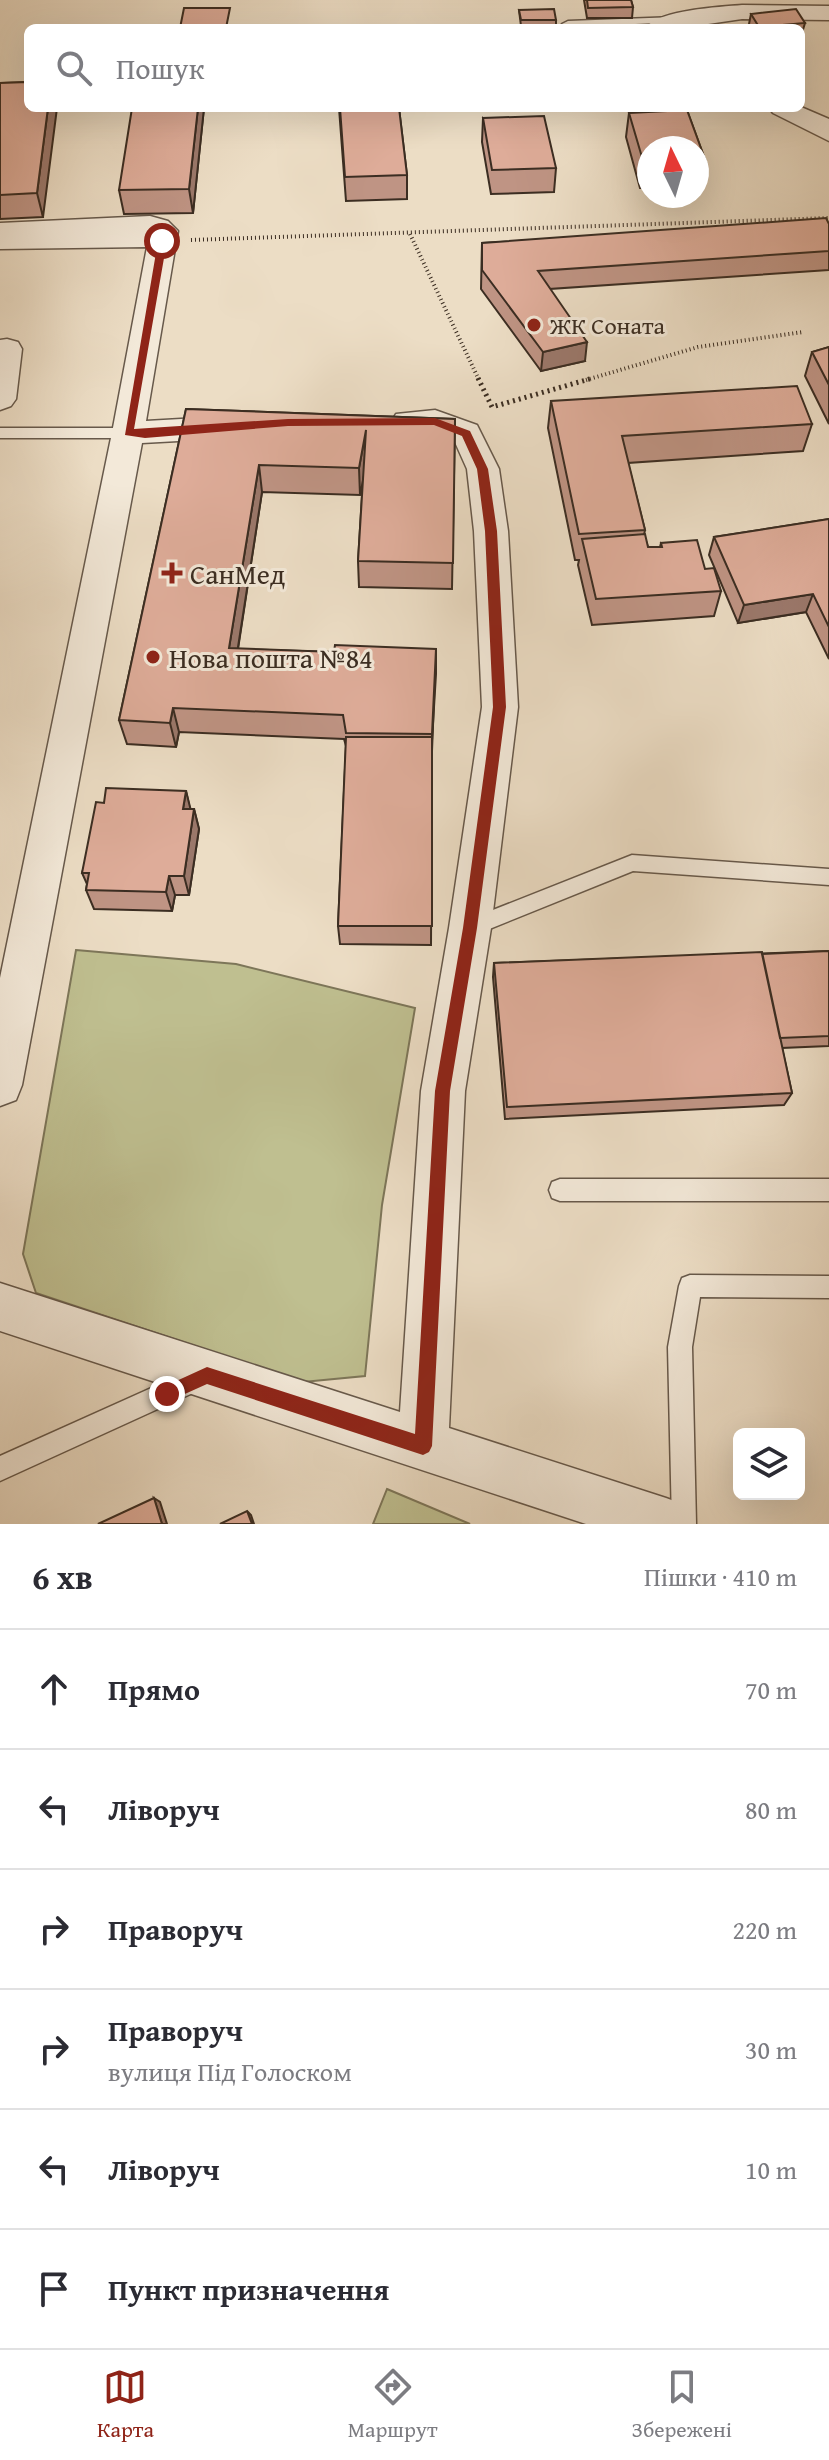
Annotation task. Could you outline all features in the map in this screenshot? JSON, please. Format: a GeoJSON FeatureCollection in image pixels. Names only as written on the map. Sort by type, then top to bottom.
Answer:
{"type":"FeatureCollection","features":[{"type":"Feature","properties":{"kind":"street"},"geometry":{"type":"LineString","coordinates":[[667,24],[785,10],[829,13]]}},
{"type":"Feature","properties":{"kind":"street"},"geometry":{"type":"LineString","coordinates":[[791,112],[819,124],[829,133]]}},
{"type":"Feature","properties":{"kind":"street"},"geometry":{"type":"LineString","coordinates":[[0,231],[150,224],[158,227],[162,236],[128,433],[0,1085]]}},
{"type":"Feature","properties":{"kind":"street"},"geometry":{"type":"LineString","coordinates":[[0,240],[162,236]]}},
{"type":"Feature","properties":{"kind":"street"},"geometry":{"type":"LineString","coordinates":[[0,350],[7,349],[0,399]]}},
{"type":"Feature","properties":{"kind":"street"},"geometry":{"type":"LineString","coordinates":[[376,422],[435,421],[466,433],[483,469],[491,531],[500,707],[470,928],[443,1091],[423,1446]]}},
{"type":"Feature","properties":{"kind":"street"},"geometry":{"type":"LineString","coordinates":[[128,433],[256,425]]}},
{"type":"Feature","properties":{"kind":"street"},"geometry":{"type":"LineString","coordinates":[[0,1307],[666,1524]]}},
{"type":"Feature","properties":{"kind":"lane"},"geometry":{"type":"LineString","coordinates":[[568,24],[667,24]]}},
{"type":"Feature","properties":{"kind":"lane"},"geometry":{"type":"LineString","coordinates":[[0,433],[128,433]]}},
{"type":"Feature","properties":{"kind":"lane"},"geometry":{"type":"LineString","coordinates":[[470,928],[632,863],[829,877]]}},
{"type":"Feature","properties":{"kind":"lane"},"geometry":{"type":"LineString","coordinates":[[560,1190],[829,1190]]}},
{"type":"Feature","properties":{"kind":"lane"},"geometry":{"type":"LineString","coordinates":[[684,1524],[680,1347],[690,1286],[829,1287]]}},
{"type":"Feature","properties":{"kind":"lane"},"geometry":{"type":"LineString","coordinates":[[0,1469],[207,1375]]}},
{"type":"Feature","properties":{"kind":"path"},"geometry":{"type":"LineString","coordinates":[[162,236],[410,234],[829,218]]}},
{"type":"Feature","properties":{"kind":"path"},"geometry":{"type":"LineString","coordinates":[[410,234],[492,407],[698,347],[803,332]]}},
{"type":"Feature","properties":{"kind":"green space"},"geometry":{"type":"Polygon","coordinates":[[[76,950],[236,964],[415,1008],[382,1205],[365,1376],[303,1382],[36,1293],[23,1254],[76,950]]]}},
{"type":"Feature","properties":{"kind":"green space"},"geometry":{"type":"Polygon","coordinates":[[[387,1489],[470,1524],[373,1524],[387,1489]]]}},
{"type":"Feature","properties":{"kind":"building"},"geometry":{"type":"Polygon","coordinates":[[[587,0],[631,0],[633,7],[588,8],[587,0]]]}},
{"type":"Feature","properties":{"kind":"building"},"geometry":{"type":"Polygon","coordinates":[[[184,8],[230,8],[227,24],[181,24],[184,8]]]}},
{"type":"Feature","properties":{"kind":"building"},"geometry":{"type":"Polygon","coordinates":[[[554,9],[556,20],[521,20],[519,10],[554,9]]]}},
{"type":"Feature","properties":{"kind":"building"},"geometry":{"type":"Polygon","coordinates":[[[796,9],[805,23],[757,24],[751,14],[796,9]]]}},
{"type":"Feature","properties":{"kind":"building"},"geometry":{"type":"Polygon","coordinates":[[[24,82],[24,112],[47,112],[37,193],[0,195],[0,83],[24,82]]]}},
{"type":"Feature","properties":{"kind":"building"},"geometry":{"type":"Polygon","coordinates":[[[131,112],[198,112],[189,189],[119,190],[131,112]]]}},
{"type":"Feature","properties":{"kind":"building"},"geometry":{"type":"Polygon","coordinates":[[[340,112],[399,112],[407,175],[345,177],[340,112]]]}},
{"type":"Feature","properties":{"kind":"building"},"geometry":{"type":"Polygon","coordinates":[[[688,112],[696,136],[637,136],[637,140],[629,113],[688,112]]]}},
{"type":"Feature","properties":{"kind":"building"},"geometry":{"type":"Polygon","coordinates":[[[544,116],[556,168],[492,170],[483,118],[544,116]]]}},
{"type":"Feature","properties":{"kind":"building"},"geometry":{"type":"Polygon","coordinates":[[[826,218],[829,224],[829,251],[538,271],[587,342],[543,352],[482,270],[482,243],[826,218]]]}},
{"type":"Feature","properties":{"kind":"building"},"geometry":{"type":"Polygon","coordinates":[[[829,347],[829,385],[812,352],[829,347]]]}},
{"type":"Feature","properties":{"kind":"building"},"geometry":{"type":"Polygon","coordinates":[[[797,386],[812,424],[622,436],[645,530],[579,534],[551,401],[797,386]]]}},
{"type":"Feature","properties":{"kind":"building"},"geometry":{"type":"Polygon","coordinates":[[[186,409],[455,419],[453,563],[358,561],[366,430],[359,468],[259,465],[229,648],[334,652],[335,645],[436,649],[432,734],[346,733],[343,715],[173,708],[170,723],[119,720],[186,409]]]}},
{"type":"Feature","properties":{"kind":"building"},"geometry":{"type":"Polygon","coordinates":[[[829,519],[829,627],[813,594],[744,605],[714,537],[829,519]]]}},
{"type":"Feature","properties":{"kind":"building"},"geometry":{"type":"Polygon","coordinates":[[[645,534],[648,547],[697,540],[705,569],[714,568],[721,591],[596,599],[582,539],[645,534]]]}},
{"type":"Feature","properties":{"kind":"building"},"geometry":{"type":"Polygon","coordinates":[[[346,737],[432,737],[432,926],[338,926],[346,737]]]}},
{"type":"Feature","properties":{"kind":"building"},"geometry":{"type":"Polygon","coordinates":[[[106,788],[186,791],[183,809],[194,809],[184,876],[169,876],[166,892],[86,890],[89,873],[82,873],[96,802],[104,803],[106,788]]]}},
{"type":"Feature","properties":{"kind":"building"},"geometry":{"type":"Polygon","coordinates":[[[829,951],[829,1036],[780,1038],[762,954],[829,951]]]}},
{"type":"Feature","properties":{"kind":"building"},"geometry":{"type":"Polygon","coordinates":[[[762,952],[792,1093],[507,1107],[494,963],[762,952]]]}},
{"type":"Feature","properties":{"kind":"building"},"geometry":{"type":"Polygon","coordinates":[[[154,1498],[162,1524],[98,1524],[154,1498]]]}},
{"type":"Feature","properties":{"kind":"building"},"geometry":{"type":"Polygon","coordinates":[[[247,1511],[252,1524],[220,1524],[247,1511]]]}},
{"type":"Feature","properties":{"kind":"place","name":"ЖК Соната"},"geometry":{"type":"Point","coordinates":[534,325]}},
{"type":"Feature","properties":{"kind":"place","name":"СанМед"},"geometry":{"type":"Point","coordinates":[172,573]}},
{"type":"Feature","properties":{"kind":"place","name":"Нова пошта №84"},"geometry":{"type":"Point","coordinates":[153,657]}},
{"type":"Feature","properties":{"kind":"route"},"geometry":{"type":"LineString","coordinates":[[162,241],[128,433],[288,423],[435,421],[466,433],[483,469],[491,531],[500,707],[470,928],[443,1091],[423,1446],[207,1375],[167,1394]]}}]}
